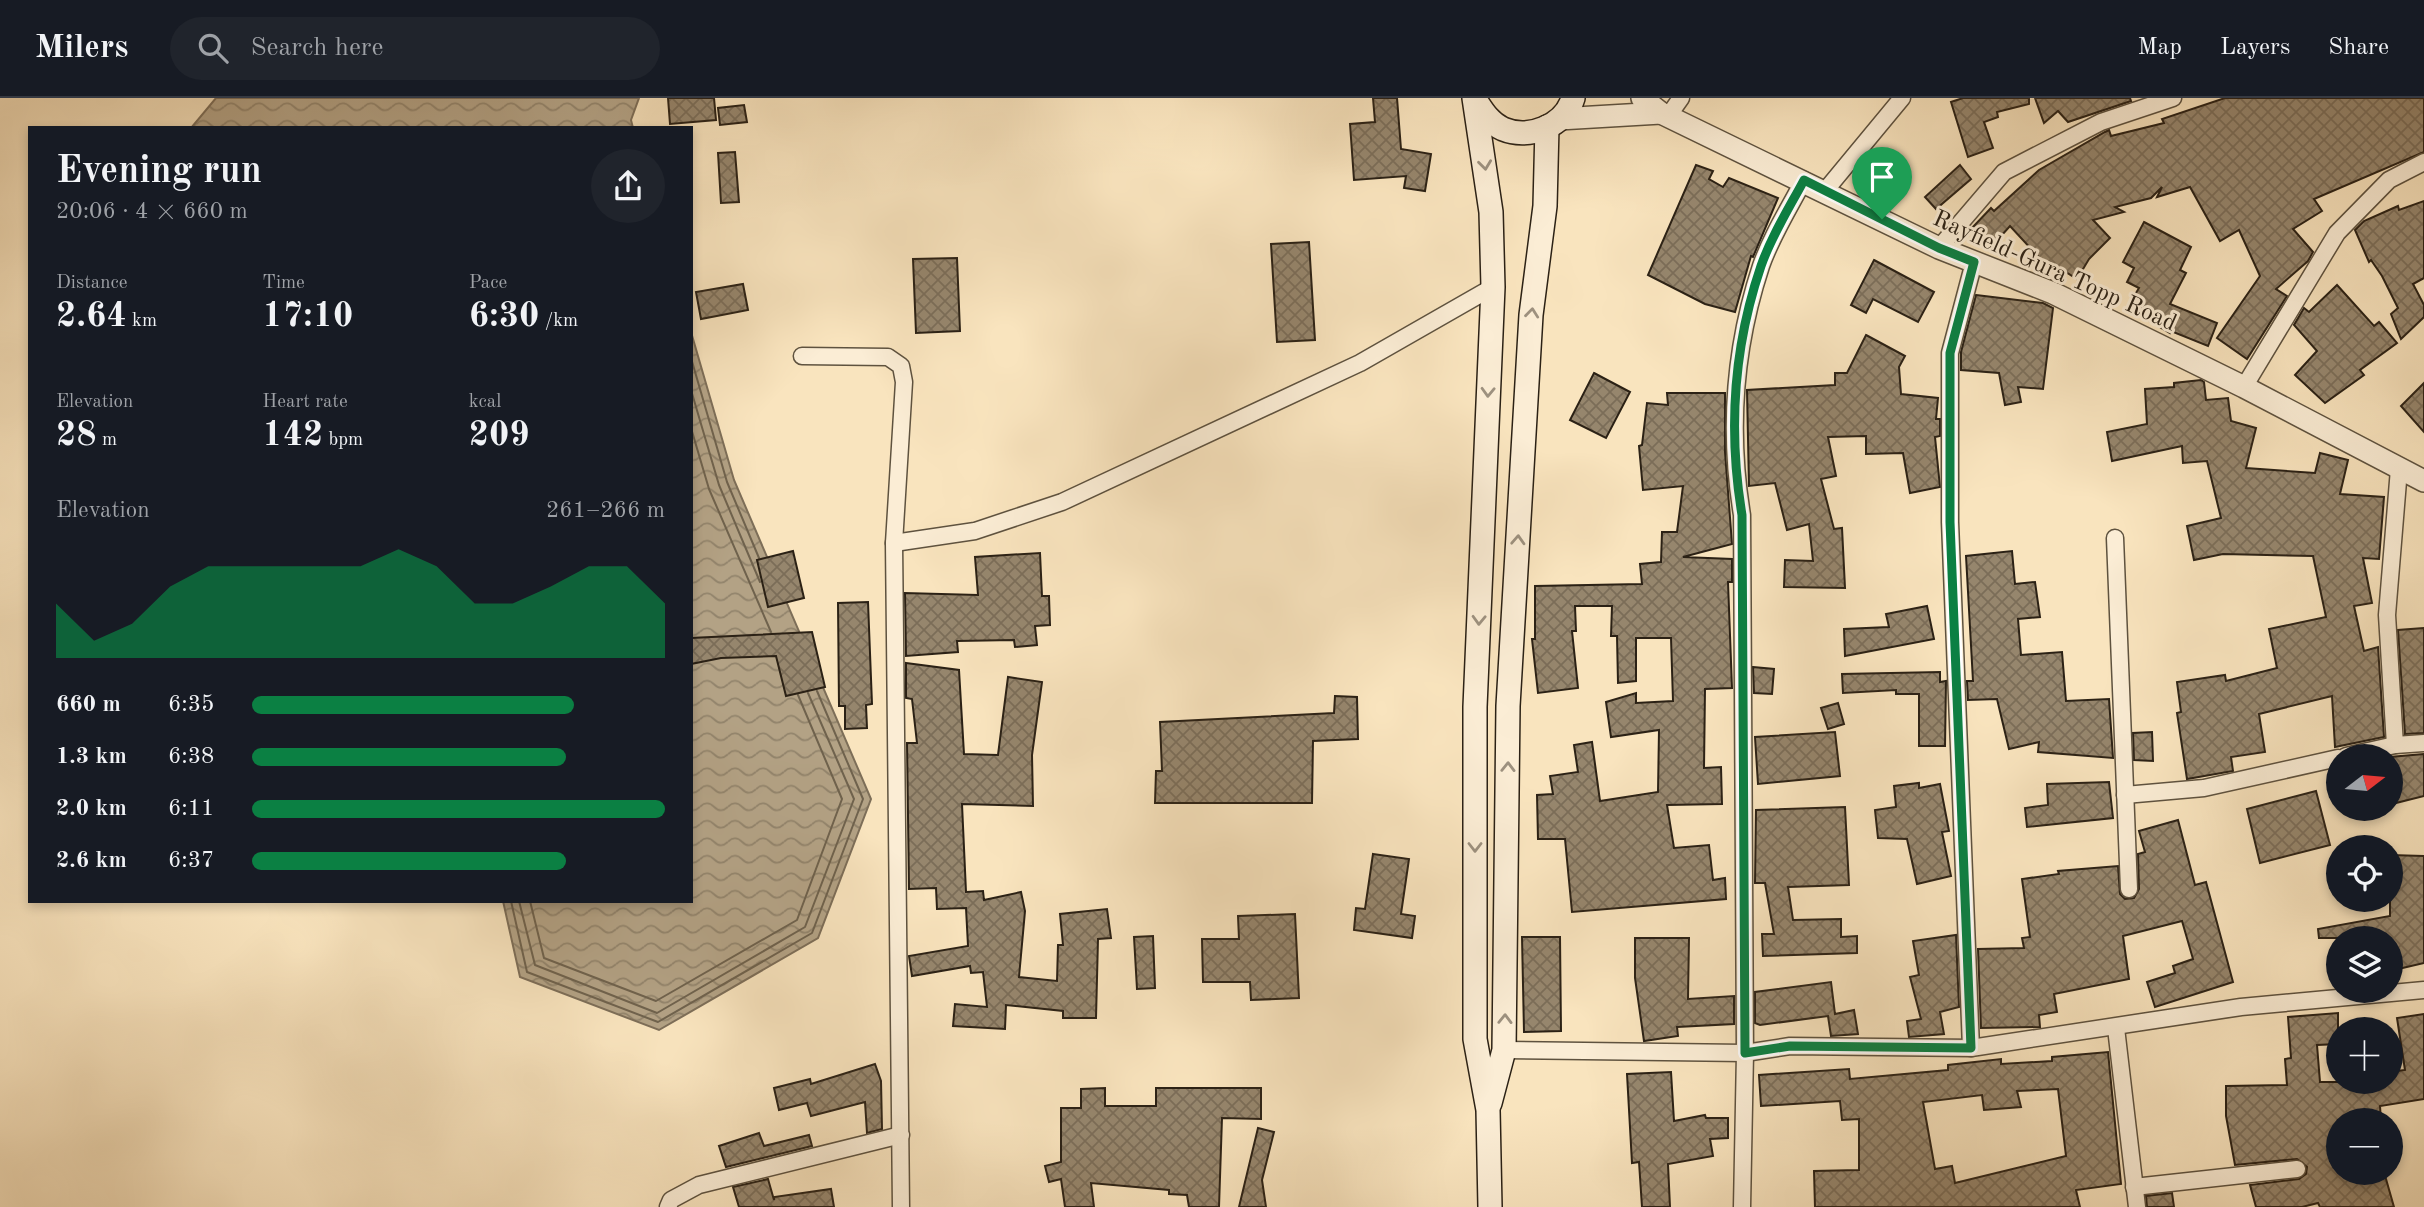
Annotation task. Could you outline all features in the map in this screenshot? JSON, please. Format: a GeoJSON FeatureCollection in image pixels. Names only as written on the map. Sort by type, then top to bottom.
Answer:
{"type":"FeatureCollection","features":[{"type":"Feature","properties":{"kind":"main road"},"geometry":{"type":"LineString","coordinates":[[1474,98],[1485,116],[1503,129],[1525,133],[1553,123],[1573,98]]}},
{"type":"Feature","properties":{"kind":"main road"},"geometry":{"type":"LineString","coordinates":[[1474,98],[1490,212],[1493,287],[1475,707],[1475,1039],[1488,1110],[1490,1207]]}},
{"type":"Feature","properties":{"kind":"main road"},"geometry":{"type":"LineString","coordinates":[[1488,1110],[1504,1050],[1508,706],[1531,315],[1553,123]]}},
{"type":"Feature","properties":{"kind":"street","name":"Rayfield-Gura Topp Road"},"geometry":{"type":"LineString","coordinates":[[1642,98],[1670,108],[1939,248],[2053,293],[2245,387],[2424,481]]}},
{"type":"Feature","properties":{"kind":"street"},"geometry":{"type":"LineString","coordinates":[[1825,191],[1902,98]]}},
{"type":"Feature","properties":{"kind":"street"},"geometry":{"type":"LineString","coordinates":[[1939,248],[2004,172],[2101,122],[2173,98]]}},
{"type":"Feature","properties":{"kind":"street"},"geometry":{"type":"LineString","coordinates":[[1553,123],[1670,108]]}},
{"type":"Feature","properties":{"kind":"street"},"geometry":{"type":"LineString","coordinates":[[2245,387],[2337,233],[2389,180],[2424,162]]}},
{"type":"Feature","properties":{"kind":"street"},"geometry":{"type":"LineString","coordinates":[[1742,1207],[1745,1053],[1742,515],[1735,471],[1735,373],[1761,265],[1804,180]]}},
{"type":"Feature","properties":{"kind":"street"},"geometry":{"type":"LineString","coordinates":[[1971,1048],[1950,522],[1950,353],[1974,262]]}},
{"type":"Feature","properties":{"kind":"street"},"geometry":{"type":"LineString","coordinates":[[894,542],[975,531],[1062,502],[1360,363],[1493,287]]}},
{"type":"Feature","properties":{"kind":"street"},"geometry":{"type":"LineString","coordinates":[[802,356],[888,357],[901,366],[904,382],[894,542],[901,1207]]}},
{"type":"Feature","properties":{"kind":"street"},"geometry":{"type":"LineString","coordinates":[[2395,744],[2387,615],[2399,469]]}},
{"type":"Feature","properties":{"kind":"street"},"geometry":{"type":"LineString","coordinates":[[2115,538],[2129,889]]}},
{"type":"Feature","properties":{"kind":"street"},"geometry":{"type":"LineString","coordinates":[[2403,744],[2424,743]]}},
{"type":"Feature","properties":{"kind":"street"},"geometry":{"type":"LineString","coordinates":[[2125,795],[2204,788],[2326,761]]}},
{"type":"Feature","properties":{"kind":"street"},"geometry":{"type":"LineString","coordinates":[[1504,1050],[1745,1053],[1790,1046],[1971,1048],[2241,1007],[2424,990]]}},
{"type":"Feature","properties":{"kind":"street"},"geometry":{"type":"LineString","coordinates":[[2116,1028],[2137,1207]]}},
{"type":"Feature","properties":{"kind":"street"},"geometry":{"type":"LineString","coordinates":[[668,1207],[671,1200],[699,1185],[901,1135]]}},
{"type":"Feature","properties":{"kind":"street"},"geometry":{"type":"LineString","coordinates":[[2134,1187],[2297,1169]]}},
{"type":"Feature","properties":{"kind":"water"},"geometry":{"type":"Polygon","coordinates":[[[216,98],[639,98],[631,120],[632,126],[193,126],[216,98]]]}},
{"type":"Feature","properties":{"kind":"water"},"geometry":{"type":"Polygon","coordinates":[[[693,339],[734,480],[871,799],[818,938],[659,1030],[520,977],[503,903],[693,903],[693,339]]]}},
{"type":"Feature","properties":{"kind":"building"},"geometry":{"type":"Polygon","coordinates":[[[668,98],[714,98],[716,120],[670,124],[668,98]]]}},
{"type":"Feature","properties":{"kind":"building"},"geometry":{"type":"Polygon","coordinates":[[[1373,98],[1397,98],[1401,149],[1431,154],[1425,191],[1404,188],[1406,176],[1354,180],[1350,124],[1375,122],[1373,98]]]}},
{"type":"Feature","properties":{"kind":"building"},"geometry":{"type":"Polygon","coordinates":[[[1963,98],[2029,98],[2029,104],[1997,112],[1998,117],[1984,122],[1993,148],[1968,157],[1951,102],[1963,98]]]}},
{"type":"Feature","properties":{"kind":"building"},"geometry":{"type":"Polygon","coordinates":[[[2035,98],[2130,98],[2131,101],[2068,122],[2058,111],[2044,123],[2035,98]]]}},
{"type":"Feature","properties":{"kind":"building"},"geometry":{"type":"Polygon","coordinates":[[[2225,98],[2424,98],[2424,152],[2314,199],[2322,211],[2293,229],[2313,252],[2308,261],[2276,289],[2287,296],[2247,359],[2217,338],[2260,276],[2239,230],[2220,241],[2190,187],[2157,197],[2162,187],[2151,198],[2115,207],[2124,212],[2093,220],[2110,238],[2089,259],[2077,279],[2050,262],[2046,265],[2010,226],[1992,246],[1972,228],[1991,208],[1994,211],[2039,170],[2105,132],[2109,130],[2111,136],[2164,123],[2162,119],[2225,98]]]}},
{"type":"Feature","properties":{"kind":"building"},"geometry":{"type":"Polygon","coordinates":[[[744,105],[747,122],[720,125],[718,108],[744,105]]]}},
{"type":"Feature","properties":{"kind":"building"},"geometry":{"type":"Polygon","coordinates":[[[735,152],[739,202],[721,203],[718,153],[735,152]]]}},
{"type":"Feature","properties":{"kind":"building"},"geometry":{"type":"Polygon","coordinates":[[[1696,165],[1713,171],[1709,179],[1723,187],[1729,178],[1778,198],[1753,257],[1751,256],[1735,312],[1705,304],[1648,275],[1696,165]]]}},
{"type":"Feature","properties":{"kind":"building"},"geometry":{"type":"Polygon","coordinates":[[[1960,165],[1971,179],[1936,209],[1925,197],[1960,165]]]}},
{"type":"Feature","properties":{"kind":"building"},"geometry":{"type":"Polygon","coordinates":[[[2424,201],[2424,278],[2413,284],[2424,305],[2424,317],[2401,339],[2391,314],[2398,308],[2382,276],[2371,260],[2369,262],[2355,230],[2364,221],[2398,206],[2399,210],[2424,201]]]}},
{"type":"Feature","properties":{"kind":"building"},"geometry":{"type":"Polygon","coordinates":[[[2144,222],[2191,247],[2180,270],[2186,273],[2170,304],[2217,323],[2208,346],[2171,331],[2170,333],[2127,308],[2139,288],[2127,282],[2134,268],[2123,262],[2144,222]]]}},
{"type":"Feature","properties":{"kind":"building"},"geometry":{"type":"Polygon","coordinates":[[[1309,242],[1315,340],[1277,342],[1271,244],[1309,242]]]}},
{"type":"Feature","properties":{"kind":"building"},"geometry":{"type":"Polygon","coordinates":[[[957,258],[960,331],[916,333],[913,259],[957,258]]]}},
{"type":"Feature","properties":{"kind":"building"},"geometry":{"type":"Polygon","coordinates":[[[1874,260],[1934,292],[1918,322],[1873,299],[1866,313],[1851,305],[1874,260]]]}},
{"type":"Feature","properties":{"kind":"building"},"geometry":{"type":"Polygon","coordinates":[[[743,284],[748,310],[701,319],[696,292],[743,284]]]}},
{"type":"Feature","properties":{"kind":"building"},"geometry":{"type":"Polygon","coordinates":[[[2337,285],[2374,326],[2379,322],[2397,343],[2360,370],[2364,375],[2325,403],[2295,375],[2317,351],[2294,325],[2304,308],[2309,312],[2337,285]]]}},
{"type":"Feature","properties":{"kind":"building"},"geometry":{"type":"Polygon","coordinates":[[[1976,295],[2043,303],[2053,308],[2043,389],[2018,387],[2021,402],[2005,405],[1999,373],[1961,370],[1961,352],[1976,295]]]}},
{"type":"Feature","properties":{"kind":"building"},"geometry":{"type":"Polygon","coordinates":[[[1866,335],[1905,356],[1899,367],[1901,394],[1938,398],[1936,419],[1940,419],[1940,436],[1935,437],[1940,487],[1910,493],[1903,453],[1866,454],[1866,436],[1828,437],[1836,476],[1821,479],[1834,529],[1842,528],[1845,588],[1784,587],[1785,560],[1813,561],[1809,524],[1787,530],[1775,483],[1749,486],[1747,390],[1835,385],[1835,373],[1847,373],[1866,335]]]}},
{"type":"Feature","properties":{"kind":"building"},"geometry":{"type":"Polygon","coordinates":[[[1594,373],[1630,392],[1606,438],[1570,420],[1594,373]]]}},
{"type":"Feature","properties":{"kind":"building"},"geometry":{"type":"Polygon","coordinates":[[[2201,380],[2204,382],[2206,400],[2228,398],[2231,421],[2256,428],[2246,468],[2315,473],[2320,453],[2348,460],[2340,494],[2384,497],[2379,559],[2363,558],[2372,603],[2354,606],[2364,651],[2378,647],[2384,737],[2335,744],[2332,696],[2259,714],[2265,752],[2231,757],[2233,771],[2187,779],[2177,713],[2181,712],[2177,682],[2225,675],[2226,681],[2277,668],[2269,629],[2326,617],[2313,556],[2223,554],[2194,560],[2187,526],[2221,518],[2207,461],[2183,463],[2182,446],[2112,461],[2107,432],[2147,424],[2145,389],[2174,387],[2174,383],[2201,380]]]}},
{"type":"Feature","properties":{"kind":"building"},"geometry":{"type":"Polygon","coordinates":[[[2424,383],[2424,432],[2401,406],[2424,383]]]}},
{"type":"Feature","properties":{"kind":"building"},"geometry":{"type":"Polygon","coordinates":[[[1667,393],[1725,393],[1725,452],[1732,544],[1683,557],[1732,559],[1732,582],[1728,582],[1732,688],[1705,689],[1704,768],[1721,767],[1722,804],[1667,805],[1674,848],[1709,845],[1713,880],[1725,878],[1726,899],[1572,912],[1565,839],[1538,839],[1537,795],[1553,794],[1550,776],[1578,772],[1574,745],[1592,742],[1600,801],[1658,792],[1659,730],[1611,737],[1606,702],[1636,693],[1636,703],[1673,701],[1671,638],[1636,638],[1636,681],[1618,683],[1617,636],[1611,636],[1612,606],[1575,606],[1576,631],[1572,631],[1578,688],[1538,693],[1532,639],[1535,639],[1535,586],[1642,584],[1640,564],[1661,562],[1662,532],[1677,532],[1683,486],[1643,490],[1639,446],[1642,445],[1647,403],[1668,405],[1667,393]]]}},
{"type":"Feature","properties":{"kind":"building"},"geometry":{"type":"Polygon","coordinates":[[[793,551],[804,598],[768,607],[757,560],[793,551]]]}},
{"type":"Feature","properties":{"kind":"building"},"geometry":{"type":"Polygon","coordinates":[[[2012,551],[2015,584],[2035,582],[2040,617],[2018,619],[2021,655],[2062,652],[2066,701],[2109,699],[2113,758],[2038,752],[2039,742],[2009,749],[1997,699],[1968,700],[1967,681],[1973,681],[1966,556],[2012,551]]]}},
{"type":"Feature","properties":{"kind":"building"},"geometry":{"type":"Polygon","coordinates":[[[1040,553],[1042,596],[1049,596],[1050,625],[1035,626],[1037,645],[1015,647],[1014,640],[957,641],[958,652],[906,656],[905,593],[978,595],[975,557],[1040,553]]]}},
{"type":"Feature","properties":{"kind":"building"},"geometry":{"type":"Polygon","coordinates":[[[868,602],[872,704],[866,705],[867,728],[845,729],[845,706],[839,706],[838,603],[868,602]]]}},
{"type":"Feature","properties":{"kind":"building"},"geometry":{"type":"Polygon","coordinates":[[[1927,606],[1934,639],[1845,656],[1844,629],[1889,627],[1886,614],[1927,606]]]}},
{"type":"Feature","properties":{"kind":"building"},"geometry":{"type":"Polygon","coordinates":[[[2424,628],[2424,733],[2405,734],[2398,630],[2424,628]]]}},
{"type":"Feature","properties":{"kind":"building"},"geometry":{"type":"Polygon","coordinates":[[[812,632],[825,687],[786,696],[776,656],[721,658],[693,664],[693,638],[812,632]]]}},
{"type":"Feature","properties":{"kind":"building"},"geometry":{"type":"Polygon","coordinates":[[[906,663],[959,670],[964,754],[998,755],[1008,677],[1042,682],[1032,755],[1033,806],[962,804],[966,892],[983,891],[984,900],[1021,892],[1025,911],[1019,977],[1057,981],[1058,945],[1063,945],[1060,914],[1107,909],[1111,938],[1098,939],[1096,1018],[1063,1018],[1063,1011],[1006,1005],[1005,1029],[953,1026],[955,1004],[987,1007],[983,972],[971,973],[970,966],[912,976],[909,956],[968,946],[966,908],[937,909],[936,888],[909,889],[907,743],[917,743],[912,699],[906,698],[906,663]]]}},
{"type":"Feature","properties":{"kind":"building"},"geometry":{"type":"Polygon","coordinates":[[[1753,667],[1774,669],[1772,694],[1754,693],[1753,667]]]}},
{"type":"Feature","properties":{"kind":"building"},"geometry":{"type":"Polygon","coordinates":[[[1940,672],[1940,682],[1946,681],[1945,746],[1919,746],[1919,694],[1896,694],[1896,690],[1843,693],[1842,674],[1940,672]]]}},
{"type":"Feature","properties":{"kind":"building"},"geometry":{"type":"Polygon","coordinates":[[[1335,696],[1357,697],[1358,739],[1313,741],[1312,803],[1155,803],[1156,771],[1162,771],[1160,722],[1334,713],[1335,696]]]}},
{"type":"Feature","properties":{"kind":"building"},"geometry":{"type":"Polygon","coordinates":[[[1838,703],[1844,724],[1828,729],[1821,708],[1838,703]]]}},
{"type":"Feature","properties":{"kind":"building"},"geometry":{"type":"Polygon","coordinates":[[[1835,732],[1840,776],[1758,784],[1755,737],[1835,732]]]}},
{"type":"Feature","properties":{"kind":"building"},"geometry":{"type":"Polygon","coordinates":[[[2152,732],[2153,761],[2134,760],[2133,733],[2152,732]]]}},
{"type":"Feature","properties":{"kind":"building"},"geometry":{"type":"Polygon","coordinates":[[[2424,754],[2424,796],[2403,801],[2403,756],[2424,754]]]}},
{"type":"Feature","properties":{"kind":"building"},"geometry":{"type":"Polygon","coordinates":[[[2109,782],[2113,818],[2027,827],[2025,808],[2048,805],[2047,784],[2109,782]]]}},
{"type":"Feature","properties":{"kind":"building"},"geometry":{"type":"Polygon","coordinates":[[[1919,783],[1919,788],[1940,784],[1949,831],[1942,832],[1951,876],[1917,884],[1907,839],[1878,838],[1875,810],[1896,807],[1894,786],[1919,783]]]}},
{"type":"Feature","properties":{"kind":"building"},"geometry":{"type":"Polygon","coordinates":[[[2316,791],[2327,835],[2326,846],[2260,863],[2247,809],[2316,791]]]}},
{"type":"Feature","properties":{"kind":"building"},"geometry":{"type":"Polygon","coordinates":[[[1845,807],[1849,885],[1788,887],[1793,920],[1841,919],[1841,937],[1857,936],[1857,953],[1763,956],[1762,934],[1774,934],[1765,883],[1755,883],[1756,810],[1845,807]]]}},
{"type":"Feature","properties":{"kind":"building"},"geometry":{"type":"Polygon","coordinates":[[[2178,820],[2195,885],[2206,882],[2233,982],[2155,1007],[2147,982],[2175,973],[2173,966],[2193,959],[2182,921],[2123,936],[2129,979],[2054,994],[2057,1012],[2039,1015],[2040,1027],[1981,1028],[1978,949],[2024,948],[2022,938],[2030,937],[2022,879],[2059,874],[2058,871],[2118,866],[2120,894],[2125,899],[2134,898],[2139,889],[2138,854],[2145,852],[2139,831],[2178,820]]]}},
{"type":"Feature","properties":{"kind":"building"},"geometry":{"type":"Polygon","coordinates":[[[1373,854],[1409,859],[1401,914],[1415,916],[1412,938],[1354,930],[1356,908],[1365,909],[1373,854]]]}},
{"type":"Feature","properties":{"kind":"building"},"geometry":{"type":"Polygon","coordinates":[[[2403,855],[2424,856],[2424,963],[2403,968],[2403,926],[2335,926],[2390,916],[2390,912],[2403,912],[2403,855]]]}},
{"type":"Feature","properties":{"kind":"building"},"geometry":{"type":"Polygon","coordinates":[[[1295,914],[1299,998],[1251,1000],[1250,982],[1203,982],[1202,939],[1239,939],[1238,916],[1295,914]]]}},
{"type":"Feature","properties":{"kind":"building"},"geometry":{"type":"Polygon","coordinates":[[[2326,928],[2326,938],[2319,938],[2318,929],[2326,928]]]}},
{"type":"Feature","properties":{"kind":"building"},"geometry":{"type":"Polygon","coordinates":[[[1956,935],[1959,1007],[1940,1012],[1944,1034],[1909,1037],[1907,1021],[1921,1019],[1910,977],[1919,975],[1913,941],[1956,935]]]}},
{"type":"Feature","properties":{"kind":"building"},"geometry":{"type":"Polygon","coordinates":[[[1153,936],[1155,988],[1137,989],[1134,937],[1153,936]]]}},
{"type":"Feature","properties":{"kind":"building"},"geometry":{"type":"Polygon","coordinates":[[[1522,937],[1560,937],[1561,1031],[1524,1032],[1522,937]]]}},
{"type":"Feature","properties":{"kind":"building"},"geometry":{"type":"Polygon","coordinates":[[[1635,938],[1689,938],[1688,999],[1734,996],[1734,1024],[1677,1027],[1678,1036],[1644,1041],[1635,978],[1635,938]]]}},
{"type":"Feature","properties":{"kind":"building"},"geometry":{"type":"Polygon","coordinates":[[[1831,982],[1835,1014],[1854,1010],[1858,1034],[1831,1036],[1828,1016],[1760,1025],[1755,1023],[1755,992],[1831,982]]]}},
{"type":"Feature","properties":{"kind":"building"},"geometry":{"type":"Polygon","coordinates":[[[2338,1013],[2338,1017],[2326,1017],[2326,1045],[2317,1045],[2320,1082],[2326,1082],[2326,1094],[2403,1094],[2403,1017],[2424,1014],[2424,1099],[2380,1108],[2326,1108],[2326,1185],[2388,1185],[2394,1207],[2320,1207],[2318,1203],[2302,1207],[2256,1207],[2250,1185],[2299,1179],[2306,1174],[2307,1167],[2297,1159],[2235,1165],[2226,1116],[2226,1086],[2287,1085],[2285,1059],[2291,1058],[2288,1017],[2338,1013]]]}},
{"type":"Feature","properties":{"kind":"building"},"geometry":{"type":"Polygon","coordinates":[[[2108,1052],[2121,1184],[2076,1190],[2080,1207],[1815,1207],[1814,1171],[1859,1170],[1859,1119],[1842,1120],[1840,1101],[1761,1106],[1759,1075],[1849,1069],[1850,1079],[1948,1070],[1948,1065],[2001,1059],[2001,1064],[2052,1061],[2052,1057],[2108,1052]],[[2058,1089],[2017,1091],[2021,1107],[1984,1110],[1982,1095],[1923,1102],[1935,1169],[1952,1166],[1955,1183],[2066,1156],[2058,1089]]]}},
{"type":"Feature","properties":{"kind":"building"},"geometry":{"type":"Polygon","coordinates":[[[875,1064],[881,1081],[882,1129],[867,1133],[865,1102],[811,1116],[807,1103],[779,1110],[774,1088],[810,1079],[811,1084],[875,1064]]]}},
{"type":"Feature","properties":{"kind":"building"},"geometry":{"type":"Polygon","coordinates":[[[1671,1072],[1674,1121],[1705,1115],[1706,1118],[1728,1118],[1728,1138],[1710,1139],[1713,1156],[1668,1164],[1670,1207],[1642,1207],[1639,1162],[1632,1163],[1627,1074],[1671,1072]]]}},
{"type":"Feature","properties":{"kind":"building"},"geometry":{"type":"Polygon","coordinates":[[[1105,1088],[1105,1106],[1156,1106],[1156,1088],[1261,1088],[1261,1119],[1222,1118],[1219,1207],[1189,1207],[1187,1195],[1169,1194],[1169,1190],[1091,1183],[1094,1207],[1065,1207],[1061,1179],[1049,1182],[1045,1166],[1061,1162],[1061,1108],[1081,1108],[1081,1089],[1105,1088]]]}},
{"type":"Feature","properties":{"kind":"building"},"geometry":{"type":"Polygon","coordinates":[[[1258,1128],[1274,1132],[1262,1180],[1266,1207],[1239,1207],[1258,1128]]]}},
{"type":"Feature","properties":{"kind":"building"},"geometry":{"type":"Polygon","coordinates":[[[759,1133],[764,1146],[809,1135],[812,1146],[726,1167],[719,1146],[759,1133]]]}},
{"type":"Feature","properties":{"kind":"building"},"geometry":{"type":"Polygon","coordinates":[[[768,1179],[774,1200],[774,1197],[831,1189],[834,1207],[739,1207],[733,1187],[768,1179]]]}},
{"type":"Feature","properties":{"kind":"building"},"geometry":{"type":"Polygon","coordinates":[[[2172,1193],[2174,1207],[2147,1207],[2146,1196],[2172,1193]]]}},
{"type":"Feature","properties":{"kind":"route"},"geometry":{"type":"LineString","coordinates":[[1804,180],[1882,219],[1939,248],[1974,262],[1950,353],[1950,522],[1971,1048],[1790,1046],[1745,1053],[1742,515],[1735,471],[1735,373],[1761,265],[1804,180]]}}]}
